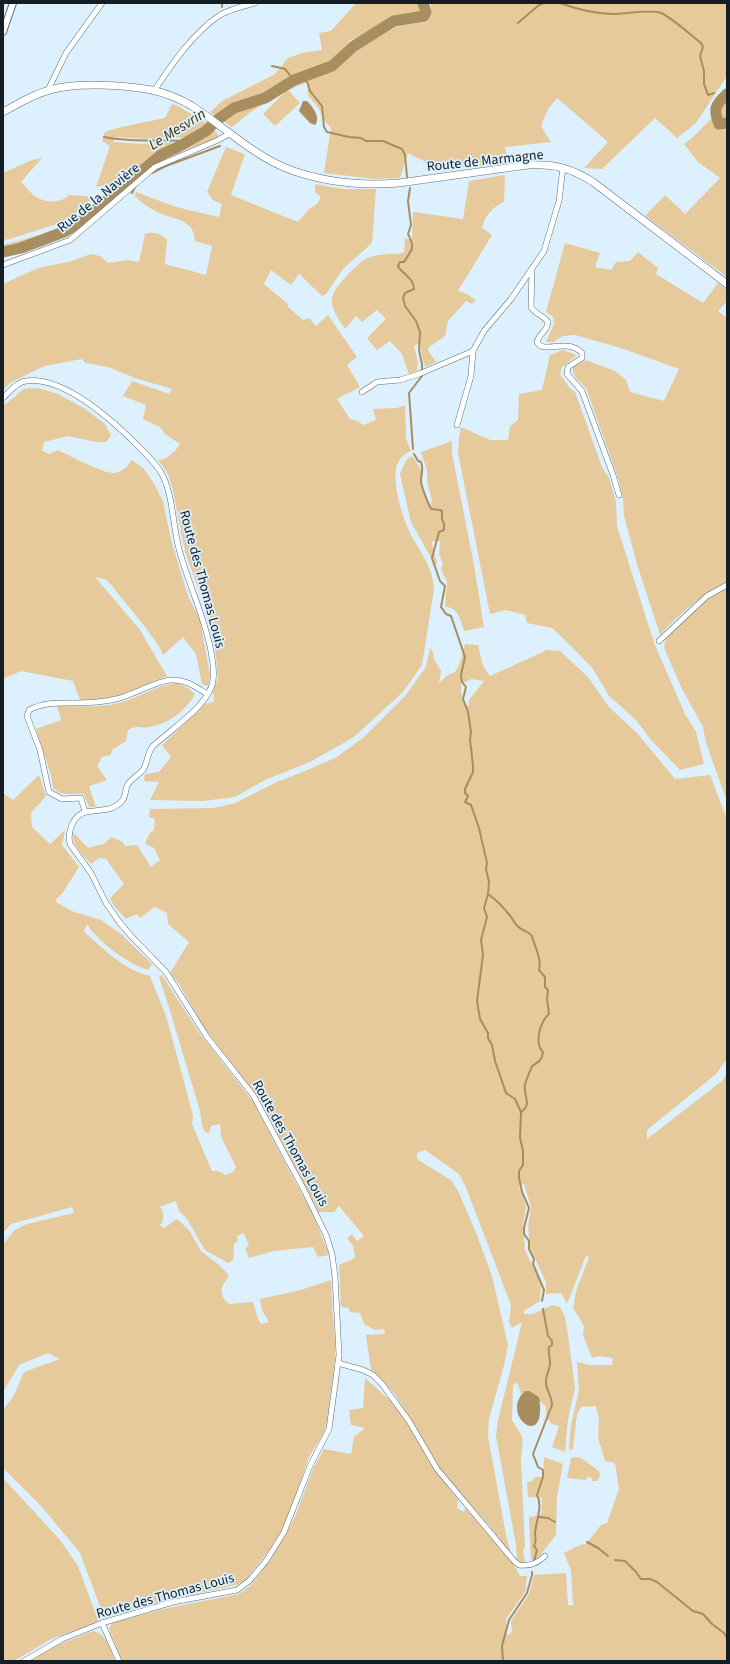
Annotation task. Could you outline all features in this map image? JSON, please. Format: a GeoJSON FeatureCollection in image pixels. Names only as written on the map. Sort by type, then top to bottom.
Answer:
{"type":"FeatureCollection","features":[{"type":"Feature","properties":{"kind":"main road","name":"Route de Marmagne"},"geometry":{"type":"LineString","coordinates":[[3,112],[26,99],[48,90],[66,87],[86,86],[154,91],[190,105],[229,134],[267,158],[288,168],[316,178],[350,183],[378,185],[399,183],[528,165],[563,167],[584,176],[593,182],[727,284]]}},
{"type":"Feature","properties":{"kind":"street"},"geometry":{"type":"LineString","coordinates":[[3,32],[13,3]]}},
{"type":"Feature","properties":{"kind":"street"},"geometry":{"type":"LineString","coordinates":[[48,90],[66,53],[102,3]]}},
{"type":"Feature","properties":{"kind":"street"},"geometry":{"type":"LineString","coordinates":[[154,91],[168,70],[203,29],[227,12],[255,3]]}},
{"type":"Feature","properties":{"kind":"street","name":"Rue de la Navière"},"geometry":{"type":"LineString","coordinates":[[3,265],[70,240],[155,167],[229,134]]}},
{"type":"Feature","properties":{"kind":"street"},"geometry":{"type":"LineString","coordinates":[[457,425],[470,376],[473,351],[484,331],[512,299],[544,251],[559,201],[563,167]]}},
{"type":"Feature","properties":{"kind":"street"},"geometry":{"type":"LineString","coordinates":[[532,270],[531,306],[533,310],[548,322],[546,329],[539,337],[537,342],[539,345],[546,348],[560,345],[574,347],[582,353],[582,358],[568,367],[567,374],[582,391],[607,457],[619,495]]}},
{"type":"Feature","properties":{"kind":"street"},"geometry":{"type":"LineString","coordinates":[[362,392],[377,382],[400,380],[422,373],[473,351]]}},
{"type":"Feature","properties":{"kind":"street","name":"Route des Thomas Louis"},"geometry":{"type":"LineString","coordinates":[[3,398],[24,381],[38,381],[62,389],[102,412],[155,464],[163,476],[180,550],[200,609],[210,645],[214,681],[212,688],[193,712],[152,748],[143,770],[127,786],[124,799],[113,808],[85,812],[71,825],[68,838],[70,844],[91,873],[106,903],[120,923],[132,938],[166,972],[207,1037],[253,1094],[319,1220],[329,1243],[334,1264],[339,1339],[338,1363],[329,1429],[310,1466],[284,1532],[266,1561],[249,1581],[237,1590],[173,1602],[102,1623],[62,1639],[24,1661]]}},
{"type":"Feature","properties":{"kind":"street"},"geometry":{"type":"LineString","coordinates":[[659,641],[707,596],[727,584]]}},
{"type":"Feature","properties":{"kind":"street"},"geometry":{"type":"LineString","coordinates":[[85,812],[81,798],[62,799],[49,792],[40,750],[27,716],[29,710],[54,703],[91,702],[118,699],[163,681],[171,680],[181,680],[189,683],[207,694]]}},
{"type":"Feature","properties":{"kind":"street"},"geometry":{"type":"LineString","coordinates":[[338,1363],[363,1370],[373,1375],[382,1384],[408,1421],[437,1469],[518,1565],[532,1565],[539,1562],[545,1556]]}},
{"type":"Feature","properties":{"kind":"street"},"geometry":{"type":"LineString","coordinates":[[102,1623],[119,1661]]}},
{"type":"Feature","properties":{"kind":"shaded area"},"geometry":{"type":"Polygon","coordinates":[[[356,3],[419,3],[422,12],[393,19],[349,41],[351,56],[365,45],[396,27],[428,20],[431,12],[431,3],[727,3],[727,76],[696,123],[677,138],[655,118],[602,169],[584,168],[608,142],[557,98],[548,109],[541,126],[551,142],[505,147],[508,164],[480,166],[474,163],[465,167],[452,168],[426,162],[408,153],[400,178],[375,179],[324,173],[331,128],[323,119],[319,109],[308,95],[307,82],[288,90],[300,103],[275,126],[263,114],[286,91],[252,111],[232,127],[210,112],[222,101],[275,74],[288,58],[302,53],[322,50],[319,33],[331,31],[356,3]]]}},
{"type":"Feature","properties":{"kind":"shaded area"},"geometry":{"type":"Polygon","coordinates":[[[727,90],[727,122],[713,118],[714,123],[727,130],[727,277],[645,216],[665,195],[685,214],[720,178],[698,162],[684,144],[712,118],[712,110],[727,90]]]}},
{"type":"Feature","properties":{"kind":"shaded area"},"geometry":{"type":"Polygon","coordinates":[[[303,101],[307,101],[316,113],[317,122],[315,125],[310,123],[299,111],[303,101]]]}},
{"type":"Feature","properties":{"kind":"shaded area"},"geometry":{"type":"Polygon","coordinates":[[[172,104],[206,123],[205,129],[188,138],[170,137],[149,139],[114,137],[113,142],[141,144],[168,142],[181,144],[163,148],[143,163],[128,177],[119,182],[96,187],[110,146],[102,141],[105,132],[121,127],[165,118],[172,104]]]}},
{"type":"Feature","properties":{"kind":"shaded area"},"geometry":{"type":"Polygon","coordinates":[[[213,130],[218,134],[217,138],[159,160],[213,130]]]}},
{"type":"Feature","properties":{"kind":"shaded area"},"geometry":{"type":"Polygon","coordinates":[[[226,147],[245,154],[231,195],[298,222],[309,209],[317,204],[321,197],[315,192],[315,184],[342,189],[376,189],[372,243],[343,269],[326,294],[322,296],[299,274],[291,285],[271,270],[264,284],[288,304],[288,307],[303,320],[309,318],[316,326],[328,315],[357,357],[347,365],[360,387],[337,399],[350,419],[363,425],[376,420],[373,409],[397,408],[405,405],[406,439],[411,451],[402,457],[397,465],[396,485],[404,518],[411,535],[429,567],[434,589],[422,665],[403,692],[354,737],[310,762],[265,780],[235,797],[203,801],[150,800],[159,782],[144,781],[145,774],[159,772],[171,757],[162,745],[205,704],[214,702],[213,692],[218,677],[214,640],[208,616],[185,551],[172,486],[167,472],[158,460],[165,459],[176,450],[180,444],[165,434],[160,427],[143,419],[146,405],[123,396],[132,381],[169,394],[172,389],[135,378],[108,367],[85,363],[82,359],[44,366],[10,383],[3,390],[3,284],[38,268],[68,262],[91,254],[100,256],[108,263],[128,260],[139,262],[145,234],[151,233],[160,235],[167,240],[165,264],[206,275],[212,246],[195,241],[192,229],[185,222],[152,209],[135,196],[136,192],[176,207],[219,217],[222,204],[213,200],[207,192],[226,147]]]}},
{"type":"Feature","properties":{"kind":"shaded area"},"geometry":{"type":"Polygon","coordinates":[[[42,158],[21,182],[36,197],[42,200],[58,201],[69,195],[94,197],[66,221],[3,240],[3,173],[32,160],[42,158]]]}},
{"type":"Feature","properties":{"kind":"shaded area"},"geometry":{"type":"Polygon","coordinates":[[[505,175],[504,202],[496,206],[490,212],[482,228],[492,235],[458,291],[463,292],[476,300],[472,304],[466,301],[448,321],[445,336],[428,348],[436,362],[425,367],[419,343],[414,346],[418,363],[417,371],[409,374],[402,354],[390,341],[377,350],[367,338],[386,319],[377,310],[362,322],[356,316],[345,329],[332,306],[332,298],[337,287],[365,259],[377,255],[404,253],[405,238],[412,240],[413,212],[463,219],[469,181],[505,175]]]}},
{"type":"Feature","properties":{"kind":"shaded area"},"geometry":{"type":"Polygon","coordinates":[[[62,229],[22,244],[3,249],[3,245],[62,229]]]}},
{"type":"Feature","properties":{"kind":"shaded area"},"geometry":{"type":"Polygon","coordinates":[[[565,243],[600,253],[595,267],[611,270],[616,262],[630,261],[638,252],[658,268],[656,274],[703,303],[718,283],[727,290],[727,301],[718,311],[727,318],[727,582],[709,592],[691,605],[660,635],[637,564],[624,516],[623,499],[619,481],[586,388],[576,378],[573,372],[573,367],[586,360],[615,371],[626,380],[630,392],[664,401],[679,369],[621,348],[575,335],[563,336],[553,342],[546,342],[554,324],[553,317],[546,312],[565,243]]]}},
{"type":"Feature","properties":{"kind":"shaded area"},"geometry":{"type":"Polygon","coordinates":[[[563,350],[577,355],[562,367],[560,374],[569,387],[575,392],[602,467],[609,478],[616,501],[617,526],[654,643],[685,714],[696,732],[704,764],[680,770],[651,740],[636,720],[609,696],[593,669],[552,628],[527,623],[525,615],[506,610],[490,614],[458,453],[461,427],[490,440],[508,440],[510,426],[518,420],[519,394],[542,390],[550,355],[563,350]]]}},
{"type":"Feature","properties":{"kind":"shaded area"},"geometry":{"type":"Polygon","coordinates":[[[38,388],[58,394],[85,409],[105,424],[111,436],[106,442],[96,442],[68,436],[44,442],[42,451],[50,454],[58,450],[94,467],[114,473],[120,471],[132,460],[144,469],[153,482],[163,501],[171,540],[188,596],[200,620],[210,675],[208,686],[202,684],[196,654],[183,637],[163,655],[146,628],[107,580],[95,577],[140,630],[167,676],[120,695],[103,699],[80,700],[73,681],[21,671],[3,679],[3,406],[24,389],[38,388]]]}},
{"type":"Feature","properties":{"kind":"shaded area"},"geometry":{"type":"Polygon","coordinates":[[[452,441],[452,453],[474,565],[484,627],[464,631],[456,612],[449,607],[445,607],[447,582],[441,570],[443,564],[439,554],[440,541],[433,541],[432,544],[437,563],[434,566],[411,522],[400,474],[407,459],[412,456],[422,471],[420,482],[430,507],[432,500],[427,482],[427,470],[421,452],[452,441]]]}},
{"type":"Feature","properties":{"kind":"shaded area"},"geometry":{"type":"Polygon","coordinates":[[[727,589],[727,801],[706,743],[703,727],[682,689],[664,648],[666,639],[685,618],[712,596],[727,589]]]}},
{"type":"Feature","properties":{"kind":"shaded area"},"geometry":{"type":"Polygon","coordinates":[[[465,644],[478,645],[483,666],[490,676],[547,650],[560,651],[588,677],[609,707],[638,734],[675,779],[710,775],[727,819],[727,1059],[716,1074],[647,1130],[647,1139],[722,1081],[727,1073],[727,1661],[122,1661],[109,1629],[112,1623],[163,1609],[239,1594],[250,1586],[268,1563],[295,1517],[313,1469],[324,1449],[351,1454],[354,1437],[365,1428],[351,1425],[349,1410],[363,1408],[365,1378],[392,1402],[406,1421],[432,1466],[458,1500],[457,1508],[464,1512],[465,1508],[513,1563],[520,1576],[527,1576],[525,1592],[506,1619],[507,1636],[512,1632],[511,1621],[529,1594],[534,1575],[566,1573],[568,1605],[573,1605],[571,1570],[564,1553],[580,1545],[586,1544],[601,1525],[607,1523],[619,1489],[615,1463],[605,1461],[598,1438],[599,1419],[596,1406],[581,1407],[577,1414],[573,1449],[570,1450],[569,1446],[571,1425],[579,1390],[577,1362],[589,1365],[612,1365],[613,1358],[599,1356],[592,1358],[583,1335],[584,1326],[573,1308],[576,1291],[589,1257],[586,1256],[567,1304],[561,1293],[546,1294],[546,1282],[530,1248],[528,1226],[531,1207],[524,1184],[519,1186],[526,1207],[523,1226],[525,1250],[541,1283],[540,1301],[524,1311],[524,1314],[533,1314],[553,1305],[560,1307],[565,1317],[575,1388],[568,1419],[565,1452],[552,1447],[559,1426],[550,1423],[550,1420],[546,1420],[546,1406],[539,1401],[538,1396],[525,1391],[521,1394],[517,1382],[513,1386],[512,1420],[523,1438],[521,1461],[525,1548],[523,1550],[525,1562],[520,1563],[517,1560],[516,1545],[496,1436],[498,1420],[522,1322],[512,1328],[509,1322],[511,1305],[465,1185],[459,1174],[425,1150],[417,1153],[417,1159],[452,1181],[459,1193],[477,1235],[492,1276],[508,1345],[489,1419],[488,1436],[506,1535],[511,1553],[487,1523],[439,1469],[395,1394],[371,1370],[366,1335],[385,1334],[384,1329],[375,1330],[364,1324],[360,1313],[350,1312],[349,1308],[341,1307],[339,1265],[355,1258],[353,1246],[347,1238],[352,1234],[357,1241],[364,1236],[339,1206],[334,1212],[318,1212],[315,1204],[299,1179],[277,1132],[259,1099],[203,1026],[179,984],[170,973],[189,942],[168,924],[167,913],[155,907],[140,918],[137,914],[126,919],[114,906],[110,898],[124,884],[106,859],[99,858],[91,864],[78,850],[73,837],[74,833],[88,848],[104,844],[111,837],[123,842],[125,846],[137,845],[151,867],[160,860],[154,848],[145,844],[149,834],[154,830],[155,819],[149,817],[150,809],[214,808],[235,803],[277,782],[337,757],[364,737],[405,696],[426,667],[430,648],[441,671],[439,683],[448,675],[455,672],[460,663],[465,644]],[[471,679],[461,684],[464,704],[469,706],[469,700],[484,681],[471,679]]]}},
{"type":"Feature","properties":{"kind":"shaded area"},"geometry":{"type":"Polygon","coordinates":[[[177,683],[188,688],[195,694],[182,711],[170,720],[163,723],[146,727],[134,727],[128,730],[126,741],[112,750],[111,755],[102,757],[97,766],[107,780],[89,786],[96,807],[89,807],[84,794],[64,794],[53,788],[51,775],[36,729],[61,720],[57,706],[111,705],[126,701],[162,686],[177,683]]]}},
{"type":"Feature","properties":{"kind":"shaded area"},"geometry":{"type":"Polygon","coordinates":[[[39,775],[46,796],[31,813],[32,827],[50,844],[65,830],[62,845],[79,867],[62,894],[57,898],[56,902],[74,912],[101,920],[121,934],[152,964],[148,970],[131,963],[98,938],[87,924],[84,932],[107,952],[123,964],[150,976],[166,1016],[193,1116],[192,1124],[212,1171],[218,1171],[225,1175],[233,1172],[236,1167],[221,1137],[220,1124],[211,1126],[209,1133],[205,1132],[202,1126],[200,1111],[159,977],[162,975],[200,1034],[254,1103],[312,1212],[329,1255],[318,1257],[313,1247],[274,1251],[249,1258],[245,1248],[249,1246],[244,1233],[237,1236],[238,1241],[234,1244],[233,1260],[228,1263],[205,1250],[187,1219],[179,1211],[176,1201],[159,1207],[162,1209],[163,1217],[163,1221],[160,1225],[164,1228],[177,1219],[189,1230],[201,1251],[229,1275],[221,1289],[223,1298],[229,1304],[253,1302],[261,1324],[269,1322],[262,1310],[260,1299],[301,1290],[331,1280],[335,1360],[327,1421],[324,1432],[308,1459],[294,1502],[284,1526],[273,1545],[245,1581],[236,1585],[149,1604],[104,1617],[80,1553],[42,1507],[3,1468],[3,1410],[13,1397],[24,1372],[60,1359],[48,1353],[19,1365],[3,1392],[3,1244],[15,1230],[27,1224],[74,1213],[72,1207],[11,1224],[3,1233],[3,793],[13,800],[39,775]]]}},
{"type":"Feature","properties":{"kind":"shaded area"},"geometry":{"type":"Polygon","coordinates":[[[525,1391],[529,1391],[539,1397],[540,1414],[537,1423],[531,1426],[525,1424],[520,1418],[517,1410],[518,1400],[525,1391]]]}},
{"type":"Feature","properties":{"kind":"shaded area"},"geometry":{"type":"Polygon","coordinates":[[[544,1457],[563,1464],[557,1497],[556,1535],[539,1557],[531,1560],[529,1517],[541,1515],[542,1498],[528,1497],[527,1482],[533,1481],[534,1477],[543,1477],[544,1457]]]}},
{"type":"Feature","properties":{"kind":"shaded area"},"geometry":{"type":"Polygon","coordinates":[[[571,1458],[581,1458],[599,1471],[600,1476],[597,1481],[592,1481],[592,1478],[587,1477],[586,1480],[567,1478],[571,1458]]]}},
{"type":"Feature","properties":{"kind":"shaded area"},"geometry":{"type":"Polygon","coordinates":[[[3,1478],[60,1540],[78,1566],[98,1620],[96,1623],[51,1639],[14,1661],[3,1661],[3,1478]]]}},
{"type":"Feature","properties":{"kind":"shaded area"},"geometry":{"type":"Polygon","coordinates":[[[93,1631],[102,1635],[105,1639],[110,1647],[115,1661],[29,1661],[57,1645],[93,1631]]]}},
{"type":"Feature","properties":{"kind":"waterway","name":"Le Mesvrin"},"geometry":{"type":"LineString","coordinates":[[3,252],[21,248],[66,231],[83,220],[161,155],[206,131],[217,120],[234,108],[265,98],[294,80],[332,66],[354,46],[394,21],[424,16],[426,12],[423,3]]}},
{"type":"Feature","properties":{"kind":"waterway"},"geometry":{"type":"LineString","coordinates":[[518,23],[539,5],[544,3]]}},
{"type":"Feature","properties":{"kind":"waterway"},"geometry":{"type":"LineString","coordinates":[[560,3],[598,13],[612,14],[651,11],[665,15],[676,22],[701,43],[703,47],[700,56],[704,71],[704,84],[708,95],[714,93]]}},
{"type":"Feature","properties":{"kind":"waterway"},"geometry":{"type":"LineString","coordinates":[[272,66],[285,69],[294,80]]}},
{"type":"Feature","properties":{"kind":"waterway"},"geometry":{"type":"LineString","coordinates":[[303,77],[308,84],[310,91],[322,106],[324,127],[327,132],[361,138],[366,141],[383,141],[402,149],[405,155],[407,177]]}},
{"type":"Feature","properties":{"kind":"waterway","name":"Le Mesvrin"},"geometry":{"type":"LineString","coordinates":[[727,94],[716,108],[716,115],[719,124],[727,123]]}},
{"type":"Feature","properties":{"kind":"waterway","name":"Le Mesvrin"},"geometry":{"type":"LineString","coordinates":[[718,103],[719,97]]}},
{"type":"Feature","properties":{"kind":"waterway"},"geometry":{"type":"LineString","coordinates":[[104,137],[136,140],[189,141]]}},
{"type":"Feature","properties":{"kind":"waterway"},"geometry":{"type":"LineString","coordinates":[[152,173],[166,166],[220,146]]}},
{"type":"Feature","properties":{"kind":"waterway"},"geometry":{"type":"LineString","coordinates":[[132,193],[135,187]]}},
{"type":"Feature","properties":{"kind":"waterway"},"geometry":{"type":"LineString","coordinates":[[410,188],[408,201],[411,225],[408,234],[412,243],[412,249],[404,262],[400,262],[398,266],[414,285],[414,289],[405,293],[403,298],[405,306],[416,321],[420,332],[419,350],[422,364],[422,376],[409,393],[413,449]]}},
{"type":"Feature","properties":{"kind":"waterway"},"geometry":{"type":"LineString","coordinates":[[414,454],[422,465],[421,483],[431,509],[442,511],[444,530],[439,532],[432,558],[440,581],[445,586],[441,607],[446,614],[451,616],[465,657],[461,675],[462,682],[466,687],[463,699],[468,712],[471,732],[470,739],[473,766],[473,772],[465,789],[465,793],[468,796],[465,802],[471,805],[479,828],[487,863],[486,869],[489,882],[488,894],[484,908],[487,917],[481,940],[483,955],[477,1001],[480,1019],[488,1033],[488,1038],[492,1045],[495,1061],[506,1093],[515,1099],[521,1112],[520,1138],[523,1151],[523,1165],[519,1171],[519,1178],[522,1192],[529,1208],[524,1234],[529,1241],[529,1249],[534,1259],[533,1264],[544,1290],[542,1301]]}},
{"type":"Feature","properties":{"kind":"waterway"},"geometry":{"type":"LineString","coordinates":[[488,894],[503,907],[521,929],[532,936],[540,962],[539,970],[545,977],[545,987],[548,990],[547,999],[549,1014],[543,1022],[539,1033],[539,1043],[543,1055],[540,1060],[532,1066],[527,1078],[525,1085],[527,1103],[525,1109],[521,1112]]}},
{"type":"Feature","properties":{"kind":"waterway"},"geometry":{"type":"LineString","coordinates":[[534,1561],[537,1550],[534,1546],[536,1541],[535,1533],[539,1509],[539,1499],[537,1495],[543,1477],[543,1470],[538,1467],[533,1454],[552,1405],[546,1384],[550,1365],[549,1347],[552,1345],[552,1341],[548,1336],[543,1309]]}},
{"type":"Feature","properties":{"kind":"waterway"},"geometry":{"type":"LineString","coordinates":[[539,1517],[548,1518],[555,1522]]}},
{"type":"Feature","properties":{"kind":"waterway"},"geometry":{"type":"LineString","coordinates":[[587,1542],[608,1556]]}},
{"type":"Feature","properties":{"kind":"waterway"},"geometry":{"type":"LineString","coordinates":[[615,1560],[625,1561],[641,1579],[650,1579],[657,1582],[693,1611],[703,1614],[712,1624],[724,1633],[727,1638]]}},
{"type":"Feature","properties":{"kind":"waterway"},"geometry":{"type":"LineString","coordinates":[[503,1661],[502,1646],[509,1620],[527,1593],[532,1572]]}}]}
